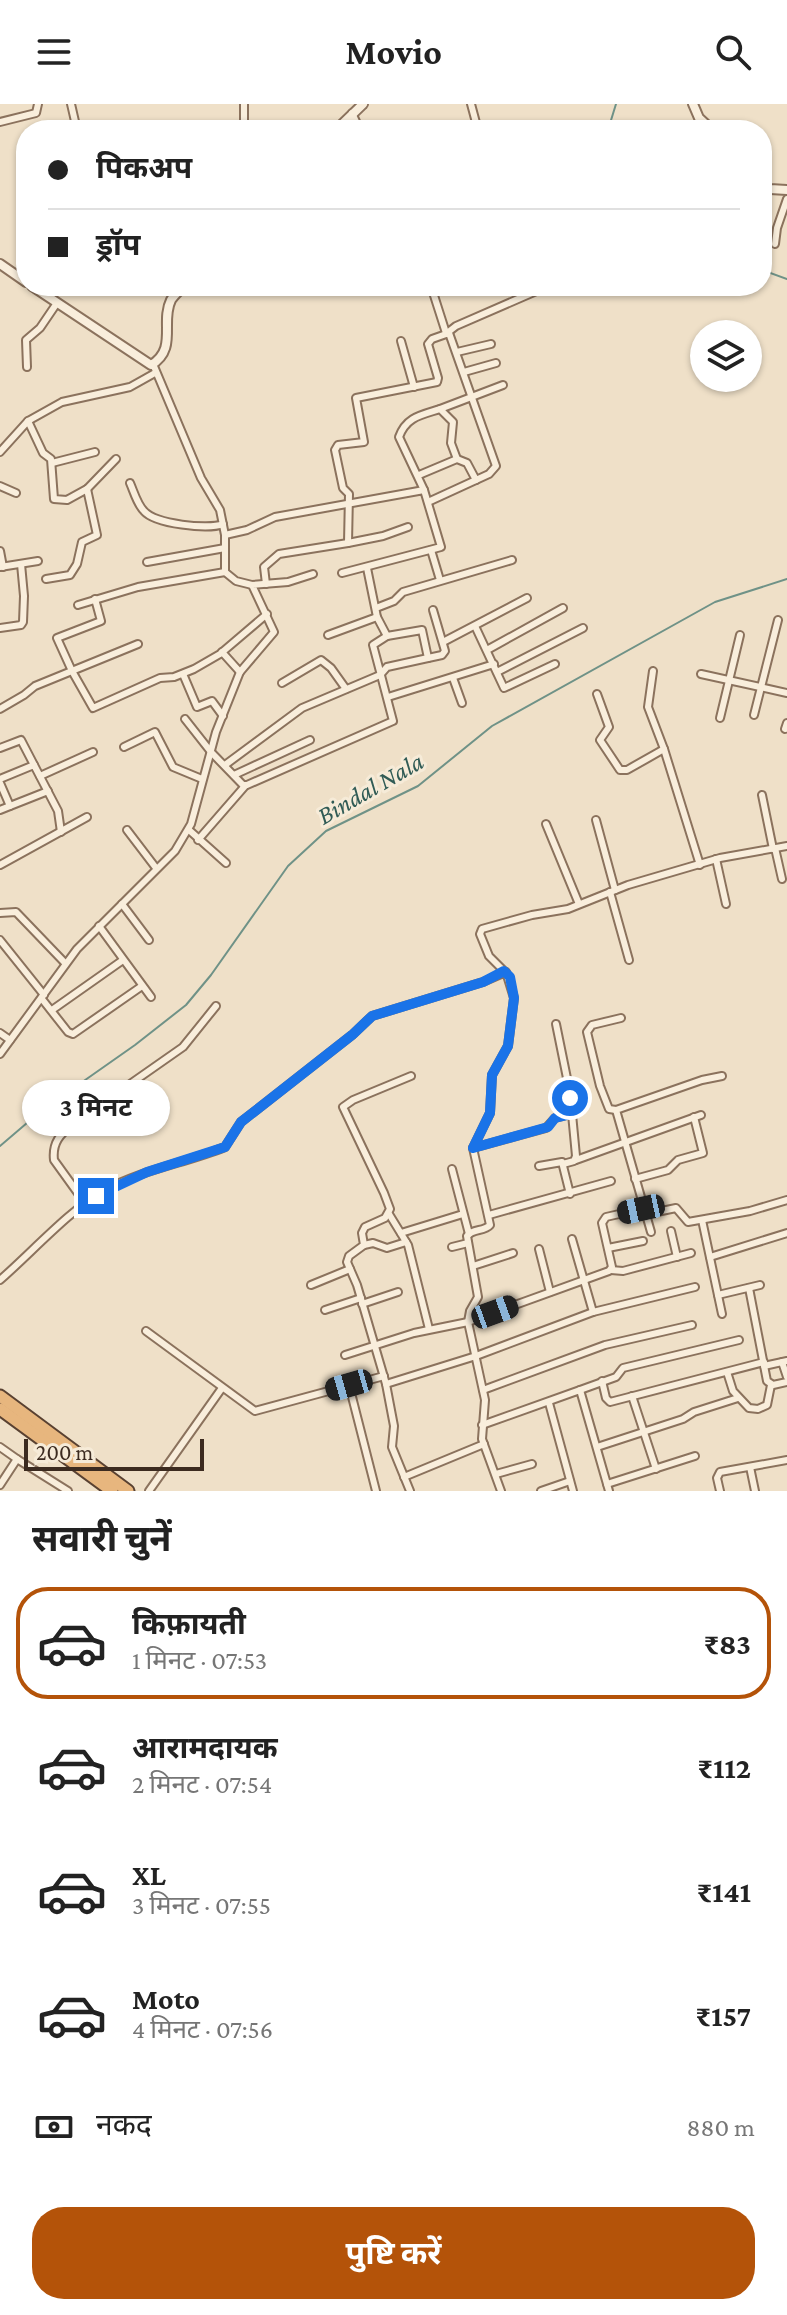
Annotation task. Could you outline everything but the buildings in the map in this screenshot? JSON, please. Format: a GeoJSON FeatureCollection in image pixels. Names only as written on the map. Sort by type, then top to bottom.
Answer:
{"type":"FeatureCollection","features":[{"type":"Feature","properties":{"kind":"highway"},"geometry":{"type":"LineString","coordinates":[[0,1396],[19,1416],[112,1491]]}},
{"type":"Feature","properties":{"kind":"highway"},"geometry":{"type":"LineString","coordinates":[[0,1409],[19,1416],[128,1491]]}},
{"type":"Feature","properties":{"kind":"street"},"geometry":{"type":"LineString","coordinates":[[0,122],[36,113],[38,104]]}},
{"type":"Feature","properties":{"kind":"street"},"geometry":{"type":"LineString","coordinates":[[345,120],[363,104]]}},
{"type":"Feature","properties":{"kind":"street"},"geometry":{"type":"LineString","coordinates":[[352,113],[355,120]]}},
{"type":"Feature","properties":{"kind":"street"},"geometry":{"type":"LineString","coordinates":[[775,244],[787,199]]}},
{"type":"Feature","properties":{"kind":"street"},"geometry":{"type":"LineString","coordinates":[[47,296],[154,368],[201,478],[220,510],[225,535],[225,572]]}},
{"type":"Feature","properties":{"kind":"street"},"geometry":{"type":"LineString","coordinates":[[0,452],[28,421],[62,402],[130,387],[154,368],[167,345],[170,303],[176,296]]}},
{"type":"Feature","properties":{"kind":"street"},"geometry":{"type":"LineString","coordinates":[[428,502],[493,471],[496,466],[452,336],[447,333],[434,296]]}},
{"type":"Feature","properties":{"kind":"street"},"geometry":{"type":"LineString","coordinates":[[348,543],[349,494],[343,488],[335,450],[338,445],[364,442],[356,398],[438,381],[428,344],[432,339],[525,296]]}},
{"type":"Feature","properties":{"kind":"street"},"geometry":{"type":"LineString","coordinates":[[27,367],[26,340],[40,328],[57,303]]}},
{"type":"Feature","properties":{"kind":"street"},"geometry":{"type":"LineString","coordinates":[[401,341],[414,387]]}},
{"type":"Feature","properties":{"kind":"street"},"geometry":{"type":"LineString","coordinates":[[457,352],[491,344]]}},
{"type":"Feature","properties":{"kind":"street"},"geometry":{"type":"LineString","coordinates":[[464,372],[496,363]]}},
{"type":"Feature","properties":{"kind":"street"},"geometry":{"type":"LineString","coordinates":[[342,573],[442,545],[419,475],[399,437],[403,425],[415,416],[503,385]]}},
{"type":"Feature","properties":{"kind":"street"},"geometry":{"type":"LineString","coordinates":[[440,409],[453,422],[451,443],[457,459]]}},
{"type":"Feature","properties":{"kind":"street"},"geometry":{"type":"LineString","coordinates":[[28,421],[43,453],[50,457],[55,500],[70,499],[87,489],[116,459]]}},
{"type":"Feature","properties":{"kind":"street"},"geometry":{"type":"LineString","coordinates":[[52,463],[95,452]]}},
{"type":"Feature","properties":{"kind":"street"},"geometry":{"type":"LineString","coordinates":[[419,475],[457,459],[467,463],[476,480]]}},
{"type":"Feature","properties":{"kind":"street"},"geometry":{"type":"LineString","coordinates":[[130,483],[149,516],[200,528],[223,524]]}},
{"type":"Feature","properties":{"kind":"street"},"geometry":{"type":"LineString","coordinates":[[0,486],[16,493]]}},
{"type":"Feature","properties":{"kind":"street"},"geometry":{"type":"LineString","coordinates":[[46,579],[70,575],[77,564],[83,541],[97,535],[87,489]]}},
{"type":"Feature","properties":{"kind":"street"},"geometry":{"type":"LineString","coordinates":[[225,535],[241,532],[275,517],[424,490]]}},
{"type":"Feature","properties":{"kind":"street"},"geometry":{"type":"LineString","coordinates":[[266,584],[264,567],[276,555],[383,536],[408,527]]}},
{"type":"Feature","properties":{"kind":"street"},"geometry":{"type":"LineString","coordinates":[[147,562],[225,548]]}},
{"type":"Feature","properties":{"kind":"street"},"geometry":{"type":"LineString","coordinates":[[431,550],[440,580]]}},
{"type":"Feature","properties":{"kind":"street"},"geometry":{"type":"LineString","coordinates":[[0,551],[2,567],[38,561]]}},
{"type":"Feature","properties":{"kind":"street"},"geometry":{"type":"LineString","coordinates":[[376,608],[394,601],[401,592],[512,560]]}},
{"type":"Feature","properties":{"kind":"street"},"geometry":{"type":"LineString","coordinates":[[0,628],[23,624],[21,564]]}},
{"type":"Feature","properties":{"kind":"street"},"geometry":{"type":"LineString","coordinates":[[367,568],[377,617],[387,636]]}},
{"type":"Feature","properties":{"kind":"street"},"geometry":{"type":"LineString","coordinates":[[78,605],[138,587],[225,572],[240,583],[252,585],[288,582],[313,574]]}},
{"type":"Feature","properties":{"kind":"street"},"geometry":{"type":"LineString","coordinates":[[0,1054],[65,963],[175,851],[189,830],[202,779],[240,672],[274,632],[252,585]]}},
{"type":"Feature","properties":{"kind":"street"},"geometry":{"type":"LineString","coordinates":[[443,642],[527,598]]}},
{"type":"Feature","properties":{"kind":"street"},"geometry":{"type":"LineString","coordinates":[[95,599],[101,621],[57,638],[93,708],[160,678],[183,674],[222,652],[267,614]]}},
{"type":"Feature","properties":{"kind":"street"},"geometry":{"type":"LineString","coordinates":[[487,650],[563,608]]}},
{"type":"Feature","properties":{"kind":"street"},"geometry":{"type":"LineString","coordinates":[[225,765],[297,711],[380,675],[387,667],[443,653],[443,642],[433,610]]}},
{"type":"Feature","properties":{"kind":"street"},"geometry":{"type":"LineString","coordinates":[[328,635],[377,617]]}},
{"type":"Feature","properties":{"kind":"street"},"geometry":{"type":"LineString","coordinates":[[754,715],[778,620]]}},
{"type":"Feature","properties":{"kind":"street"},"geometry":{"type":"LineString","coordinates":[[475,626],[503,686],[507,688],[555,664]]}},
{"type":"Feature","properties":{"kind":"street"},"geometry":{"type":"LineString","coordinates":[[497,672],[583,628]]}},
{"type":"Feature","properties":{"kind":"street"},"geometry":{"type":"LineString","coordinates":[[198,840],[245,786],[392,722],[373,645],[387,636],[422,630],[428,658]]}},
{"type":"Feature","properties":{"kind":"street"},"geometry":{"type":"LineString","coordinates":[[720,718],[740,635]]}},
{"type":"Feature","properties":{"kind":"street"},"geometry":{"type":"LineString","coordinates":[[0,709],[35,686],[138,644]]}},
{"type":"Feature","properties":{"kind":"street"},"geometry":{"type":"LineString","coordinates":[[222,652],[240,672]]}},
{"type":"Feature","properties":{"kind":"street"},"geometry":{"type":"LineString","coordinates":[[282,683],[323,661],[346,689]]}},
{"type":"Feature","properties":{"kind":"street"},"geometry":{"type":"LineString","coordinates":[[388,697],[494,664]]}},
{"type":"Feature","properties":{"kind":"street"},"geometry":{"type":"LineString","coordinates":[[653,671],[648,707],[700,865]]}},
{"type":"Feature","properties":{"kind":"street"},"geometry":{"type":"LineString","coordinates":[[183,674],[197,707],[212,701],[223,716]]}},
{"type":"Feature","properties":{"kind":"street"},"geometry":{"type":"LineString","coordinates":[[701,674],[787,693]]}},
{"type":"Feature","properties":{"kind":"street"},"geometry":{"type":"LineString","coordinates":[[453,678],[462,703]]}},
{"type":"Feature","properties":{"kind":"street"},"geometry":{"type":"LineString","coordinates":[[597,694],[609,727],[600,740],[620,770],[627,770],[664,749]]}},
{"type":"Feature","properties":{"kind":"street"},"geometry":{"type":"LineString","coordinates":[[185,719],[211,752],[245,786]]}},
{"type":"Feature","properties":{"kind":"street"},"geometry":{"type":"LineString","coordinates":[[124,747],[155,732],[173,767],[202,779]]}},
{"type":"Feature","properties":{"kind":"street"},"geometry":{"type":"LineString","coordinates":[[0,748],[21,740],[60,816],[61,832]]}},
{"type":"Feature","properties":{"kind":"street"},"geometry":{"type":"LineString","coordinates":[[234,775],[310,740]]}},
{"type":"Feature","properties":{"kind":"street"},"geometry":{"type":"LineString","coordinates":[[40,776],[93,752]]}},
{"type":"Feature","properties":{"kind":"street"},"geometry":{"type":"LineString","coordinates":[[10,806],[0,781],[34,765]]}},
{"type":"Feature","properties":{"kind":"street"},"geometry":{"type":"LineString","coordinates":[[0,810],[48,791]]}},
{"type":"Feature","properties":{"kind":"street"},"geometry":{"type":"LineString","coordinates":[[762,795],[782,879]]}},
{"type":"Feature","properties":{"kind":"street"},"geometry":{"type":"LineString","coordinates":[[0,865],[87,817]]}},
{"type":"Feature","properties":{"kind":"street"},"geometry":{"type":"LineString","coordinates":[[596,820],[629,960]]}},
{"type":"Feature","properties":{"kind":"street"},"geometry":{"type":"LineString","coordinates":[[546,824],[579,904]]}},
{"type":"Feature","properties":{"kind":"street"},"geometry":{"type":"LineString","coordinates":[[127,830],[156,868]]}},
{"type":"Feature","properties":{"kind":"street"},"geometry":{"type":"LineString","coordinates":[[189,830],[226,863]]}},
{"type":"Feature","properties":{"kind":"street"},"geometry":{"type":"LineString","coordinates":[[469,1234],[489,1227],[473,1148],[490,1113],[492,1075],[508,1046],[514,998],[510,977],[487,952],[480,930],[532,915],[563,910],[612,891],[716,859],[787,846]]}},
{"type":"Feature","properties":{"kind":"street"},"geometry":{"type":"LineString","coordinates":[[716,859],[726,904]]}},
{"type":"Feature","properties":{"kind":"street"},"geometry":{"type":"LineString","coordinates":[[122,904],[149,940]]}},
{"type":"Feature","properties":{"kind":"street"},"geometry":{"type":"LineString","coordinates":[[0,913],[16,912],[65,963]]}},
{"type":"Feature","properties":{"kind":"street"},"geometry":{"type":"LineString","coordinates":[[99,926],[151,997]]}},
{"type":"Feature","properties":{"kind":"street"},"geometry":{"type":"LineString","coordinates":[[0,940],[68,1032],[75,1034],[142,986]]}},
{"type":"Feature","properties":{"kind":"street"},"geometry":{"type":"LineString","coordinates":[[52,1010],[123,960]]}},
{"type":"Feature","properties":{"kind":"street"},"geometry":{"type":"LineString","coordinates":[[0,1280],[85,1203],[127,1180],[225,1147],[241,1122],[352,1035],[367,1018],[483,982],[504,971]]}},
{"type":"Feature","properties":{"kind":"street"},"geometry":{"type":"LineString","coordinates":[[85,1203],[54,1160],[54,1147],[58,1139],[73,1124],[183,1047],[195,1036],[216,1006]]}},
{"type":"Feature","properties":{"kind":"street"},"geometry":{"type":"LineString","coordinates":[[621,1018],[592,1025],[587,1032],[609,1109],[616,1110],[697,1081],[722,1076]]}},
{"type":"Feature","properties":{"kind":"street"},"geometry":{"type":"LineString","coordinates":[[556,1024],[570,1093],[575,1160]]}},
{"type":"Feature","properties":{"kind":"street"},"geometry":{"type":"LineString","coordinates":[[0,1033],[10,1040]]}},
{"type":"Feature","properties":{"kind":"street"},"geometry":{"type":"LineString","coordinates":[[411,1076],[343,1107],[384,1193],[389,1214],[406,1242],[429,1329]]}},
{"type":"Feature","properties":{"kind":"street"},"geometry":{"type":"LineString","coordinates":[[616,1110],[651,1232]]}},
{"type":"Feature","properties":{"kind":"street"},"geometry":{"type":"LineString","coordinates":[[473,1148],[546,1128],[555,1118],[571,1114]]}},
{"type":"Feature","properties":{"kind":"street"},"geometry":{"type":"LineString","coordinates":[[563,1164],[697,1116],[703,1153],[678,1160],[668,1170],[635,1179]]}},
{"type":"Feature","properties":{"kind":"street"},"geometry":{"type":"LineString","coordinates":[[539,1166],[558,1161],[563,1164],[570,1194]]}},
{"type":"Feature","properties":{"kind":"street"},"geometry":{"type":"LineString","coordinates":[[452,1169],[469,1234],[478,1299],[470,1311],[468,1322],[485,1405],[482,1425],[484,1444],[501,1491]]}},
{"type":"Feature","properties":{"kind":"street"},"geometry":{"type":"LineString","coordinates":[[489,1215],[611,1181]]}},
{"type":"Feature","properties":{"kind":"street"},"geometry":{"type":"LineString","coordinates":[[611,1270],[602,1223],[604,1218],[644,1210],[652,1213],[676,1208],[687,1221],[702,1220],[787,1200]]}},
{"type":"Feature","properties":{"kind":"street"},"geometry":{"type":"LineString","coordinates":[[364,1245],[362,1233],[365,1227],[389,1214]]}},
{"type":"Feature","properties":{"kind":"street"},"geometry":{"type":"LineString","coordinates":[[401,1233],[463,1214]]}},
{"type":"Feature","properties":{"kind":"street"},"geometry":{"type":"LineString","coordinates":[[702,1220],[722,1314]]}},
{"type":"Feature","properties":{"kind":"street"},"geometry":{"type":"LineString","coordinates":[[671,1231],[677,1257]]}},
{"type":"Feature","properties":{"kind":"street"},"geometry":{"type":"LineString","coordinates":[[710,1257],[787,1233]]}},
{"type":"Feature","properties":{"kind":"street"},"geometry":{"type":"LineString","coordinates":[[572,1239],[593,1312]]}},
{"type":"Feature","properties":{"kind":"street"},"geometry":{"type":"LineString","coordinates":[[608,1248],[643,1241]]}},
{"type":"Feature","properties":{"kind":"street"},"geometry":{"type":"LineString","coordinates":[[406,1242],[387,1248],[370,1243],[349,1256],[350,1269],[386,1384],[394,1426],[392,1447],[409,1491]]}},
{"type":"Feature","properties":{"kind":"street"},"geometry":{"type":"LineString","coordinates":[[452,1247],[468,1243]]}},
{"type":"Feature","properties":{"kind":"street"},"geometry":{"type":"LineString","coordinates":[[539,1249],[550,1292]]}},
{"type":"Feature","properties":{"kind":"street"},"geometry":{"type":"LineString","coordinates":[[473,1266],[513,1253]]}},
{"type":"Feature","properties":{"kind":"street"},"geometry":{"type":"LineString","coordinates":[[345,1355],[429,1329],[468,1322],[611,1270],[623,1271],[691,1253]]}},
{"type":"Feature","properties":{"kind":"street"},"geometry":{"type":"LineString","coordinates":[[311,1285],[350,1269]]}},
{"type":"Feature","properties":{"kind":"street"},"geometry":{"type":"LineString","coordinates":[[718,1295],[760,1285]]}},
{"type":"Feature","properties":{"kind":"street"},"geometry":{"type":"LineString","coordinates":[[386,1384],[476,1356],[593,1312],[695,1287]]}},
{"type":"Feature","properties":{"kind":"street"},"geometry":{"type":"LineString","coordinates":[[727,1372],[738,1398],[749,1408],[764,1407],[770,1401],[771,1385],[767,1381],[749,1288]]}},
{"type":"Feature","properties":{"kind":"street"},"geometry":{"type":"LineString","coordinates":[[325,1310],[398,1292]]}},
{"type":"Feature","properties":{"kind":"street"},"geometry":{"type":"LineString","coordinates":[[483,1390],[605,1345],[692,1325]]}},
{"type":"Feature","properties":{"kind":"street"},"geometry":{"type":"LineString","coordinates":[[146,1331],[251,1409],[259,1411],[384,1376]]}},
{"type":"Feature","properties":{"kind":"street"},"geometry":{"type":"LineString","coordinates":[[482,1425],[616,1377],[623,1368],[739,1340]]}},
{"type":"Feature","properties":{"kind":"street"},"geometry":{"type":"LineString","coordinates":[[602,1381],[608,1401],[727,1372],[785,1362],[787,1380],[771,1385]]}},
{"type":"Feature","properties":{"kind":"street"},"geometry":{"type":"LineString","coordinates":[[349,1385],[376,1491]]}},
{"type":"Feature","properties":{"kind":"street"},"geometry":{"type":"LineString","coordinates":[[149,1491],[222,1388]]}},
{"type":"Feature","properties":{"kind":"street"},"geometry":{"type":"LineString","coordinates":[[580,1390],[608,1488],[695,1456]]}},
{"type":"Feature","properties":{"kind":"street"},"geometry":{"type":"LineString","coordinates":[[632,1396],[656,1469]]}},
{"type":"Feature","properties":{"kind":"street"},"geometry":{"type":"LineString","coordinates":[[597,1447],[738,1398]]}},
{"type":"Feature","properties":{"kind":"street"},"geometry":{"type":"LineString","coordinates":[[549,1403],[573,1491]]}},
{"type":"Feature","properties":{"kind":"street"},"geometry":{"type":"LineString","coordinates":[[404,1477],[484,1444]]}},
{"type":"Feature","properties":{"kind":"street"},"geometry":{"type":"LineString","coordinates":[[0,1447],[68,1491]]}},
{"type":"Feature","properties":{"kind":"street"},"geometry":{"type":"LineString","coordinates":[[0,1485],[17,1459]]}},
{"type":"Feature","properties":{"kind":"street"},"geometry":{"type":"LineString","coordinates":[[720,1491],[718,1473],[787,1460]]}},
{"type":"Feature","properties":{"kind":"street"},"geometry":{"type":"LineString","coordinates":[[496,1474],[532,1464]]}},
{"type":"Feature","properties":{"kind":"street"},"geometry":{"type":"LineString","coordinates":[[750,1467],[755,1491]]}},
{"type":"Feature","properties":{"kind":"street"},"geometry":{"type":"LineString","coordinates":[[541,1491],[570,1481]]}},
{"type":"Feature","properties":{"kind":"waterway","name":"Bindal Nala"},"geometry":{"type":"LineString","coordinates":[[611,120],[616,104]]}},
{"type":"Feature","properties":{"kind":"waterway","name":"Bindal Nala"},"geometry":{"type":"LineString","coordinates":[[772,274],[787,279]]}},
{"type":"Feature","properties":{"kind":"waterway","name":"Bindal Nala"},"geometry":{"type":"LineString","coordinates":[[0,1146],[41,1111],[186,1005],[211,975],[288,866],[326,831],[418,786],[492,726],[715,602],[787,579]]}},
{"type":"Feature","properties":{"kind":"route"},"geometry":{"type":"LineString","coordinates":[[96,1196],[147,1172],[225,1147],[241,1122],[317,1064],[358,1030],[367,1018],[483,982],[504,971],[510,977],[514,998],[508,1046],[492,1075],[490,1113],[473,1148],[548,1127],[555,1118],[571,1114],[570,1098]]}}]}
